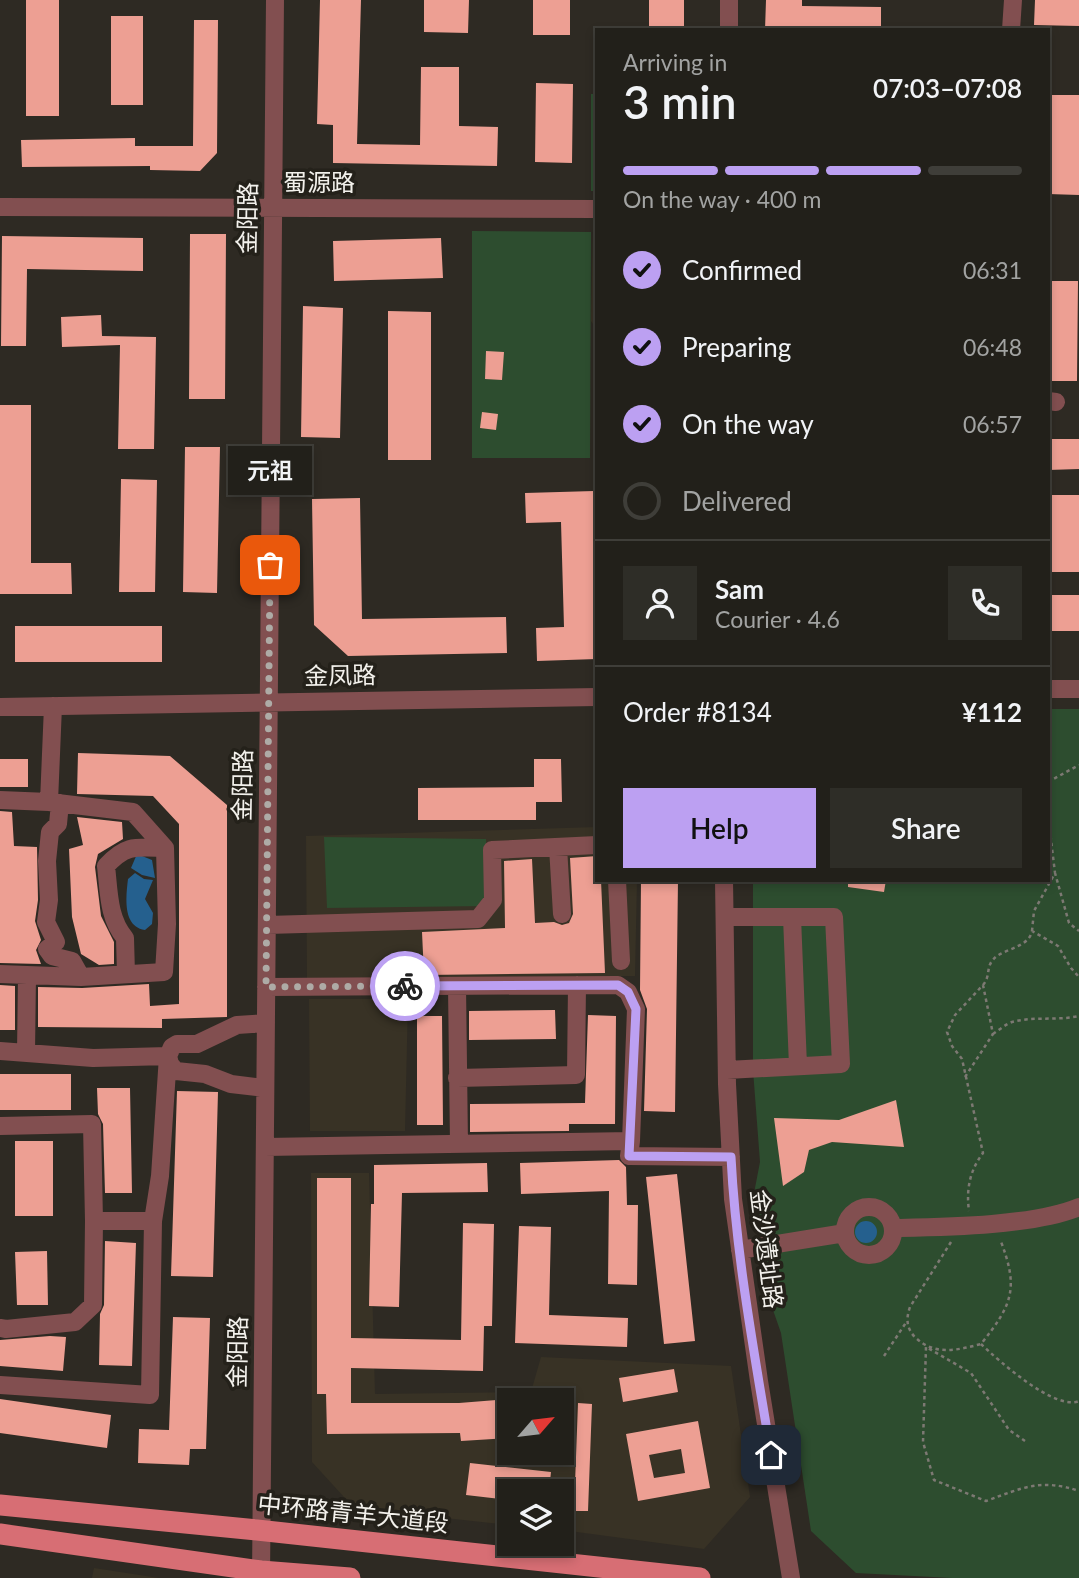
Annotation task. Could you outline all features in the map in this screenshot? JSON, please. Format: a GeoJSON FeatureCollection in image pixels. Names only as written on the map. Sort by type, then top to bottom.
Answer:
{"type":"FeatureCollection","features":[{"type":"Feature","properties":{"kind":"main road","name":"中环路青羊大道段"},"geometry":{"type":"LineString","coordinates":[[0,1505],[700,1578]]}},
{"type":"Feature","properties":{"kind":"main road"},"geometry":{"type":"LineString","coordinates":[[0,1534],[261,1575],[350,1578]]}},
{"type":"Feature","properties":{"kind":"street","name":"金阳路"},"geometry":{"type":"LineString","coordinates":[[261,1575],[275,0]]}},
{"type":"Feature","properties":{"kind":"street"},"geometry":{"type":"LineString","coordinates":[[729,0],[729,28]]}},
{"type":"Feature","properties":{"kind":"street"},"geometry":{"type":"LineString","coordinates":[[1011,28],[1013,0]]}},
{"type":"Feature","properties":{"kind":"street","name":"蜀源路"},"geometry":{"type":"LineString","coordinates":[[0,207],[595,209]]}},
{"type":"Feature","properties":{"kind":"street"},"geometry":{"type":"LineString","coordinates":[[1050,689],[1079,689]]}},
{"type":"Feature","properties":{"kind":"street","name":"金凤路"},"geometry":{"type":"LineString","coordinates":[[0,707],[595,696]]}},
{"type":"Feature","properties":{"kind":"street"},"geometry":{"type":"LineString","coordinates":[[54,706],[50,802],[58,824],[51,832],[47,861],[49,900],[46,922],[56,942],[47,949],[52,956],[72,961],[81,977]]}},
{"type":"Feature","properties":{"kind":"street"},"geometry":{"type":"LineString","coordinates":[[0,800],[50,802],[133,812],[165,848],[167,924],[164,972],[81,977],[0,974]]}},
{"type":"Feature","properties":{"kind":"street"},"geometry":{"type":"LineString","coordinates":[[267,925],[478,919],[493,900],[492,850],[595,845]]}},
{"type":"Feature","properties":{"kind":"street"},"geometry":{"type":"LineString","coordinates":[[126,974],[125,938],[117,929],[111,911],[106,866],[119,852],[139,847],[165,848]]}},
{"type":"Feature","properties":{"kind":"street"},"geometry":{"type":"LineString","coordinates":[[558,847],[562,914]]}},
{"type":"Feature","properties":{"kind":"street"},"geometry":{"type":"LineString","coordinates":[[617,882],[621,961]]}},
{"type":"Feature","properties":{"kind":"street","name":"金沙遗址路"},"geometry":{"type":"LineString","coordinates":[[724,882],[727,1070],[733,1199],[792,1578]]}},
{"type":"Feature","properties":{"kind":"street"},"geometry":{"type":"LineString","coordinates":[[725,917],[834,917],[841,1063],[727,1070]]}},
{"type":"Feature","properties":{"kind":"street"},"geometry":{"type":"LineString","coordinates":[[792,917],[798,1066]]}},
{"type":"Feature","properties":{"kind":"street"},"geometry":{"type":"LineString","coordinates":[[26,1053],[27,976]]}},
{"type":"Feature","properties":{"kind":"street"},"geometry":{"type":"LineString","coordinates":[[457,1078],[576,1075],[577,985]]}},
{"type":"Feature","properties":{"kind":"street"},"geometry":{"type":"LineString","coordinates":[[266,987],[618,985],[628,992],[636,1009],[629,1156],[731,1157]]}},
{"type":"Feature","properties":{"kind":"street"},"geometry":{"type":"LineString","coordinates":[[457,986],[459,1143]]}},
{"type":"Feature","properties":{"kind":"street"},"geometry":{"type":"LineString","coordinates":[[0,1385],[150,1395],[153,1221],[160,1176],[168,1056],[172,1047],[177,1044],[197,1044],[215,1033],[237,1025],[266,1023]]}},
{"type":"Feature","properties":{"kind":"street"},"geometry":{"type":"LineString","coordinates":[[0,1051],[116,1059],[168,1056]]}},
{"type":"Feature","properties":{"kind":"street"},"geometry":{"type":"LineString","coordinates":[[168,1056],[176,1071],[205,1074],[231,1084],[265,1088]]}},
{"type":"Feature","properties":{"kind":"street"},"geometry":{"type":"LineString","coordinates":[[0,1126],[92,1124],[94,1221],[93,1306],[75,1322],[0,1328]]}},
{"type":"Feature","properties":{"kind":"street"},"geometry":{"type":"LineString","coordinates":[[264,1147],[631,1141]]}},
{"type":"Feature","properties":{"kind":"street"},"geometry":{"type":"LineString","coordinates":[[863,1207],[879,1208],[887,1213],[894,1228],[894,1236],[886,1249],[872,1255],[857,1252],[847,1241],[845,1233],[849,1217],[863,1207]]}},
{"type":"Feature","properties":{"kind":"street"},"geometry":{"type":"LineString","coordinates":[[894,1228],[994,1223],[1068,1212],[1079,1207]]}},
{"type":"Feature","properties":{"kind":"street"},"geometry":{"type":"LineString","coordinates":[[94,1221],[153,1221]]}},
{"type":"Feature","properties":{"kind":"street"},"geometry":{"type":"LineString","coordinates":[[740,1251],[845,1233]]}},
{"type":"Feature","properties":{"kind":"path"},"geometry":{"type":"LineString","coordinates":[[1050,781],[1079,765]]}},
{"type":"Feature","properties":{"kind":"path"},"geometry":{"type":"LineString","coordinates":[[1050,832],[1055,873],[1069,923],[1079,931]]}},
{"type":"Feature","properties":{"kind":"path"},"geometry":{"type":"LineString","coordinates":[[970,1224],[969,1181],[974,1164],[983,1153],[961,1059],[947,1032],[955,1015],[987,980],[991,961],[1031,937],[1034,911],[1055,873]]}},
{"type":"Feature","properties":{"kind":"path"},"geometry":{"type":"LineString","coordinates":[[1032,931],[1058,946],[1079,977]]}},
{"type":"Feature","properties":{"kind":"path"},"geometry":{"type":"LineString","coordinates":[[983,985],[993,1034]]}},
{"type":"Feature","properties":{"kind":"path"},"geometry":{"type":"LineString","coordinates":[[965,1077],[993,1034],[1010,1023],[1079,1016]]}},
{"type":"Feature","properties":{"kind":"path"},"geometry":{"type":"LineString","coordinates":[[926,1347],[944,1351],[981,1345],[1004,1312],[1013,1280],[994,1223]]}},
{"type":"Feature","properties":{"kind":"path"},"geometry":{"type":"LineString","coordinates":[[884,1356],[907,1321],[910,1307],[953,1239],[951,1225]]}},
{"type":"Feature","properties":{"kind":"path"},"geometry":{"type":"LineString","coordinates":[[907,1321],[912,1334],[926,1347],[971,1373],[1009,1430],[1025,1441]]}},
{"type":"Feature","properties":{"kind":"path"},"geometry":{"type":"LineString","coordinates":[[981,1345],[1015,1374],[1033,1385],[1064,1402],[1079,1401]]}},
{"type":"Feature","properties":{"kind":"path"},"geometry":{"type":"LineString","coordinates":[[926,1347],[923,1442],[934,1480],[986,1501],[1033,1484],[1061,1485],[1079,1491]]}},
{"type":"Feature","properties":{"kind":"shaded area"},"geometry":{"type":"Polygon","coordinates":[[[593,232],[595,232],[595,327],[591,321],[593,232]]]}},
{"type":"Feature","properties":{"kind":"shaded area"},"geometry":{"type":"Polygon","coordinates":[[[595,827],[595,882],[637,882],[635,976],[307,978],[306,836],[595,827]]]}},
{"type":"Feature","properties":{"kind":"shaded area"},"geometry":{"type":"Polygon","coordinates":[[[309,999],[408,999],[405,1131],[310,1131],[309,999]]]}},
{"type":"Feature","properties":{"kind":"shaded area"},"geometry":{"type":"Polygon","coordinates":[[[311,1173],[369,1173],[375,1394],[497,1392],[497,1465],[574,1465],[574,1388],[532,1388],[541,1357],[731,1366],[750,1497],[704,1549],[574,1532],[574,1479],[497,1479],[497,1524],[354,1508],[312,1462],[311,1173]]]}},
{"type":"Feature","properties":{"kind":"shaded area"},"geometry":{"type":"Polygon","coordinates":[[[94,1568],[159,1578],[92,1578],[94,1568]]]}},
{"type":"Feature","properties":{"kind":"green space"},"geometry":{"type":"Polygon","coordinates":[[[591,94],[595,94],[595,191],[591,191],[591,94]]]}},
{"type":"Feature","properties":{"kind":"green space"},"geometry":{"type":"Polygon","coordinates":[[[472,231],[591,232],[590,458],[472,458],[472,231]]]}},
{"type":"Feature","properties":{"kind":"green space"},"geometry":{"type":"Polygon","coordinates":[[[1050,709],[1079,709],[1079,1578],[952,1578],[856,1573],[811,1531],[781,1333],[773,1310],[755,1188],[760,1162],[753,1070],[753,882],[1050,882],[1050,709]]]}},
{"type":"Feature","properties":{"kind":"green space"},"geometry":{"type":"Polygon","coordinates":[[[324,837],[486,839],[486,906],[327,908],[324,837]]]}},
{"type":"Feature","properties":{"kind":"water"},"geometry":{"type":"Polygon","coordinates":[[[137,854],[152,860],[155,878],[142,875],[131,868],[137,854]]]}},
{"type":"Feature","properties":{"kind":"water"},"geometry":{"type":"Polygon","coordinates":[[[135,873],[144,879],[153,880],[145,899],[153,913],[152,924],[145,930],[132,923],[127,910],[128,879],[135,873]]]}},
{"type":"Feature","properties":{"kind":"water"},"geometry":{"type":"Polygon","coordinates":[[[866,1221],[874,1224],[877,1232],[874,1240],[866,1243],[858,1240],[855,1232],[858,1224],[866,1221]]]}},
{"type":"Feature","properties":{"kind":"building"},"geometry":{"type":"Polygon","coordinates":[[[26,0],[59,0],[59,116],[26,116],[26,0]]]}},
{"type":"Feature","properties":{"kind":"building"},"geometry":{"type":"Polygon","coordinates":[[[320,0],[361,0],[357,144],[420,145],[421,67],[459,67],[459,126],[498,127],[497,166],[333,163],[333,125],[317,124],[320,0]]]}},
{"type":"Feature","properties":{"kind":"building"},"geometry":{"type":"Polygon","coordinates":[[[424,0],[469,0],[468,33],[424,32],[424,0]]]}},
{"type":"Feature","properties":{"kind":"building"},"geometry":{"type":"Polygon","coordinates":[[[533,0],[570,0],[570,35],[533,35],[533,0]]]}},
{"type":"Feature","properties":{"kind":"building"},"geometry":{"type":"Polygon","coordinates":[[[649,0],[684,0],[684,28],[649,28],[649,0]]]}},
{"type":"Feature","properties":{"kind":"building"},"geometry":{"type":"Polygon","coordinates":[[[766,0],[802,0],[802,6],[881,7],[881,28],[765,28],[766,0]]]}},
{"type":"Feature","properties":{"kind":"building"},"geometry":{"type":"Polygon","coordinates":[[[1035,0],[1079,0],[1079,26],[1034,25],[1035,0]]]}},
{"type":"Feature","properties":{"kind":"building"},"geometry":{"type":"Polygon","coordinates":[[[111,16],[143,16],[143,105],[111,105],[111,16]]]}},
{"type":"Feature","properties":{"kind":"building"},"geometry":{"type":"Polygon","coordinates":[[[194,20],[218,20],[217,153],[200,171],[150,170],[150,166],[22,167],[21,140],[135,138],[135,146],[193,146],[194,20]]]}},
{"type":"Feature","properties":{"kind":"building"},"geometry":{"type":"Polygon","coordinates":[[[536,83],[573,84],[572,163],[535,162],[536,83]]]}},
{"type":"Feature","properties":{"kind":"building"},"geometry":{"type":"Polygon","coordinates":[[[1050,95],[1079,95],[1079,195],[1050,194],[1050,95]]]}},
{"type":"Feature","properties":{"kind":"building"},"geometry":{"type":"Polygon","coordinates":[[[190,234],[226,234],[225,399],[189,399],[190,234]]]}},
{"type":"Feature","properties":{"kind":"building"},"geometry":{"type":"Polygon","coordinates":[[[2,236],[143,238],[143,271],[27,269],[26,346],[1,346],[2,236]]]}},
{"type":"Feature","properties":{"kind":"building"},"geometry":{"type":"Polygon","coordinates":[[[441,238],[443,278],[334,281],[333,241],[441,238]]]}},
{"type":"Feature","properties":{"kind":"building"},"geometry":{"type":"Polygon","coordinates":[[[1050,281],[1078,281],[1077,381],[1050,381],[1050,281]]]}},
{"type":"Feature","properties":{"kind":"building"},"geometry":{"type":"Polygon","coordinates":[[[303,306],[343,308],[340,438],[301,437],[303,306]]]}},
{"type":"Feature","properties":{"kind":"building"},"geometry":{"type":"Polygon","coordinates":[[[388,311],[431,312],[431,460],[388,460],[388,311]]]}},
{"type":"Feature","properties":{"kind":"building"},"geometry":{"type":"Polygon","coordinates":[[[101,315],[102,336],[156,337],[154,449],[118,449],[120,345],[62,347],[61,317],[101,315]]]}},
{"type":"Feature","properties":{"kind":"building"},"geometry":{"type":"Polygon","coordinates":[[[486,351],[504,352],[502,380],[485,379],[486,351]]]}},
{"type":"Feature","properties":{"kind":"building"},"geometry":{"type":"Polygon","coordinates":[[[0,405],[31,405],[31,563],[71,563],[72,594],[0,594],[0,405]]]}},
{"type":"Feature","properties":{"kind":"building"},"geometry":{"type":"Polygon","coordinates":[[[482,412],[498,414],[496,430],[480,428],[482,412]]]}},
{"type":"Feature","properties":{"kind":"building"},"geometry":{"type":"Polygon","coordinates":[[[1050,439],[1079,439],[1079,469],[1050,470],[1050,439]]]}},
{"type":"Feature","properties":{"kind":"building"},"geometry":{"type":"Polygon","coordinates":[[[185,447],[220,447],[217,593],[183,592],[185,447]]]}},
{"type":"Feature","properties":{"kind":"building"},"geometry":{"type":"Polygon","coordinates":[[[121,479],[157,480],[155,592],[119,592],[121,479]]]}},
{"type":"Feature","properties":{"kind":"building"},"geometry":{"type":"Polygon","coordinates":[[[594,491],[595,659],[537,661],[536,628],[564,627],[561,522],[526,523],[525,493],[594,491]]]}},
{"type":"Feature","properties":{"kind":"building"},"geometry":{"type":"Polygon","coordinates":[[[1050,495],[1079,495],[1079,572],[1050,572],[1050,495]]]}},
{"type":"Feature","properties":{"kind":"building"},"geometry":{"type":"Polygon","coordinates":[[[360,498],[362,619],[506,617],[507,653],[348,656],[314,625],[312,499],[360,498]]]}},
{"type":"Feature","properties":{"kind":"building"},"geometry":{"type":"Polygon","coordinates":[[[1050,595],[1079,595],[1079,631],[1050,631],[1050,595]]]}},
{"type":"Feature","properties":{"kind":"building"},"geometry":{"type":"Polygon","coordinates":[[[15,626],[162,626],[162,662],[15,662],[15,626]]]}},
{"type":"Feature","properties":{"kind":"building"},"geometry":{"type":"Polygon","coordinates":[[[78,753],[170,756],[227,805],[227,1017],[162,1019],[162,1028],[38,1027],[38,987],[82,988],[149,984],[150,1006],[179,1004],[179,824],[153,796],[77,794],[78,753]]]}},
{"type":"Feature","properties":{"kind":"building"},"geometry":{"type":"Polygon","coordinates":[[[0,759],[28,759],[28,787],[0,787],[0,759]]]}},
{"type":"Feature","properties":{"kind":"building"},"geometry":{"type":"Polygon","coordinates":[[[534,759],[561,759],[562,802],[536,802],[536,820],[418,820],[418,788],[534,787],[534,759]]]}},
{"type":"Feature","properties":{"kind":"building"},"geometry":{"type":"Polygon","coordinates":[[[0,811],[12,812],[14,846],[37,847],[38,900],[35,921],[41,940],[36,950],[41,964],[0,963],[0,811]]]}},
{"type":"Feature","properties":{"kind":"building"},"geometry":{"type":"Polygon","coordinates":[[[77,817],[122,822],[123,839],[98,854],[95,867],[101,916],[114,942],[114,964],[99,965],[81,954],[72,917],[69,849],[83,845],[77,817]]]}},
{"type":"Feature","properties":{"kind":"building"},"geometry":{"type":"Polygon","coordinates":[[[595,856],[595,882],[601,882],[605,973],[424,975],[422,932],[505,928],[504,861],[532,859],[535,923],[569,923],[573,914],[570,858],[595,856]]]}},
{"type":"Feature","properties":{"kind":"building"},"geometry":{"type":"Polygon","coordinates":[[[641,882],[678,882],[675,1112],[644,1111],[647,1009],[640,990],[641,882]]]}},
{"type":"Feature","properties":{"kind":"building"},"geometry":{"type":"Polygon","coordinates":[[[848,882],[886,882],[884,892],[848,887],[848,882]]]}},
{"type":"Feature","properties":{"kind":"building"},"geometry":{"type":"Polygon","coordinates":[[[0,985],[15,986],[15,1030],[0,1030],[0,985]]]}},
{"type":"Feature","properties":{"kind":"building"},"geometry":{"type":"Polygon","coordinates":[[[555,1010],[556,1039],[469,1040],[469,1011],[555,1010]]]}},
{"type":"Feature","properties":{"kind":"building"},"geometry":{"type":"Polygon","coordinates":[[[588,1015],[616,1016],[615,1124],[569,1124],[569,1131],[470,1132],[470,1104],[585,1103],[588,1015]]]}},
{"type":"Feature","properties":{"kind":"building"},"geometry":{"type":"Polygon","coordinates":[[[417,1016],[442,1016],[443,1125],[417,1125],[417,1016]]]}},
{"type":"Feature","properties":{"kind":"building"},"geometry":{"type":"Polygon","coordinates":[[[0,1074],[71,1074],[71,1110],[0,1110],[0,1074]]]}},
{"type":"Feature","properties":{"kind":"building"},"geometry":{"type":"Polygon","coordinates":[[[97,1088],[130,1088],[132,1193],[105,1193],[103,1124],[98,1114],[97,1088]]]}},
{"type":"Feature","properties":{"kind":"building"},"geometry":{"type":"Polygon","coordinates":[[[177,1091],[218,1092],[213,1277],[171,1276],[177,1091]]]}},
{"type":"Feature","properties":{"kind":"building"},"geometry":{"type":"Polygon","coordinates":[[[896,1100],[904,1147],[832,1142],[809,1150],[804,1172],[783,1186],[774,1118],[839,1120],[896,1100]]]}},
{"type":"Feature","properties":{"kind":"building"},"geometry":{"type":"Polygon","coordinates":[[[15,1141],[53,1141],[53,1216],[15,1216],[15,1141]]]}},
{"type":"Feature","properties":{"kind":"building"},"geometry":{"type":"Polygon","coordinates":[[[619,1160],[626,1167],[627,1205],[638,1205],[637,1285],[608,1284],[609,1191],[521,1194],[520,1163],[619,1160]]]}},
{"type":"Feature","properties":{"kind":"building"},"geometry":{"type":"Polygon","coordinates":[[[487,1163],[488,1192],[402,1193],[399,1307],[369,1306],[374,1165],[487,1163]]]}},
{"type":"Feature","properties":{"kind":"building"},"geometry":{"type":"Polygon","coordinates":[[[677,1174],[695,1341],[664,1344],[646,1177],[677,1174]]]}},
{"type":"Feature","properties":{"kind":"building"},"geometry":{"type":"Polygon","coordinates":[[[317,1178],[351,1178],[351,1338],[461,1340],[463,1223],[494,1224],[492,1326],[484,1326],[483,1371],[351,1368],[351,1403],[459,1403],[497,1400],[497,1439],[461,1441],[460,1433],[327,1434],[326,1394],[317,1394],[317,1178]]]}},
{"type":"Feature","properties":{"kind":"building"},"geometry":{"type":"Polygon","coordinates":[[[519,1226],[551,1227],[549,1315],[628,1318],[627,1347],[515,1343],[519,1226]]]}},
{"type":"Feature","properties":{"kind":"building"},"geometry":{"type":"Polygon","coordinates":[[[105,1241],[136,1243],[132,1366],[99,1365],[105,1241]]]}},
{"type":"Feature","properties":{"kind":"building"},"geometry":{"type":"Polygon","coordinates":[[[47,1251],[48,1305],[17,1305],[15,1252],[47,1251]]]}},
{"type":"Feature","properties":{"kind":"building"},"geometry":{"type":"Polygon","coordinates":[[[173,1317],[210,1318],[206,1449],[190,1449],[189,1465],[138,1463],[139,1429],[169,1430],[173,1317]]]}},
{"type":"Feature","properties":{"kind":"building"},"geometry":{"type":"Polygon","coordinates":[[[66,1337],[63,1371],[0,1366],[0,1340],[66,1337]]]}},
{"type":"Feature","properties":{"kind":"building"},"geometry":{"type":"Polygon","coordinates":[[[674,1369],[678,1392],[623,1402],[619,1378],[674,1369]]]}},
{"type":"Feature","properties":{"kind":"building"},"geometry":{"type":"Polygon","coordinates":[[[0,1399],[111,1415],[107,1448],[0,1433],[0,1399]]]}},
{"type":"Feature","properties":{"kind":"building"},"geometry":{"type":"Polygon","coordinates":[[[578,1403],[592,1404],[588,1511],[574,1511],[578,1403]]]}},
{"type":"Feature","properties":{"kind":"building"},"geometry":{"type":"Polygon","coordinates":[[[698,1421],[710,1488],[638,1501],[626,1434],[698,1421]],[[681,1449],[649,1455],[654,1478],[685,1473],[681,1449]]]}},
{"type":"Feature","properties":{"kind":"building"},"geometry":{"type":"Polygon","coordinates":[[[470,1463],[551,1472],[550,1479],[497,1479],[497,1499],[466,1495],[470,1463]]]}},
{"type":"Feature","properties":{"kind":"way so far"},"geometry":{"type":"LineString","coordinates":[[270,565],[266,987],[405,986]]}},
{"type":"Feature","properties":{"kind":"place","name":"元祖"},"geometry":{"type":"Point","coordinates":[270,565]}},
{"type":"Feature","properties":{"kind":"route"},"geometry":{"type":"LineString","coordinates":[[405,986],[618,985],[628,992],[636,1009],[629,1156],[731,1157],[733,1199],[771,1455]]}}]}
